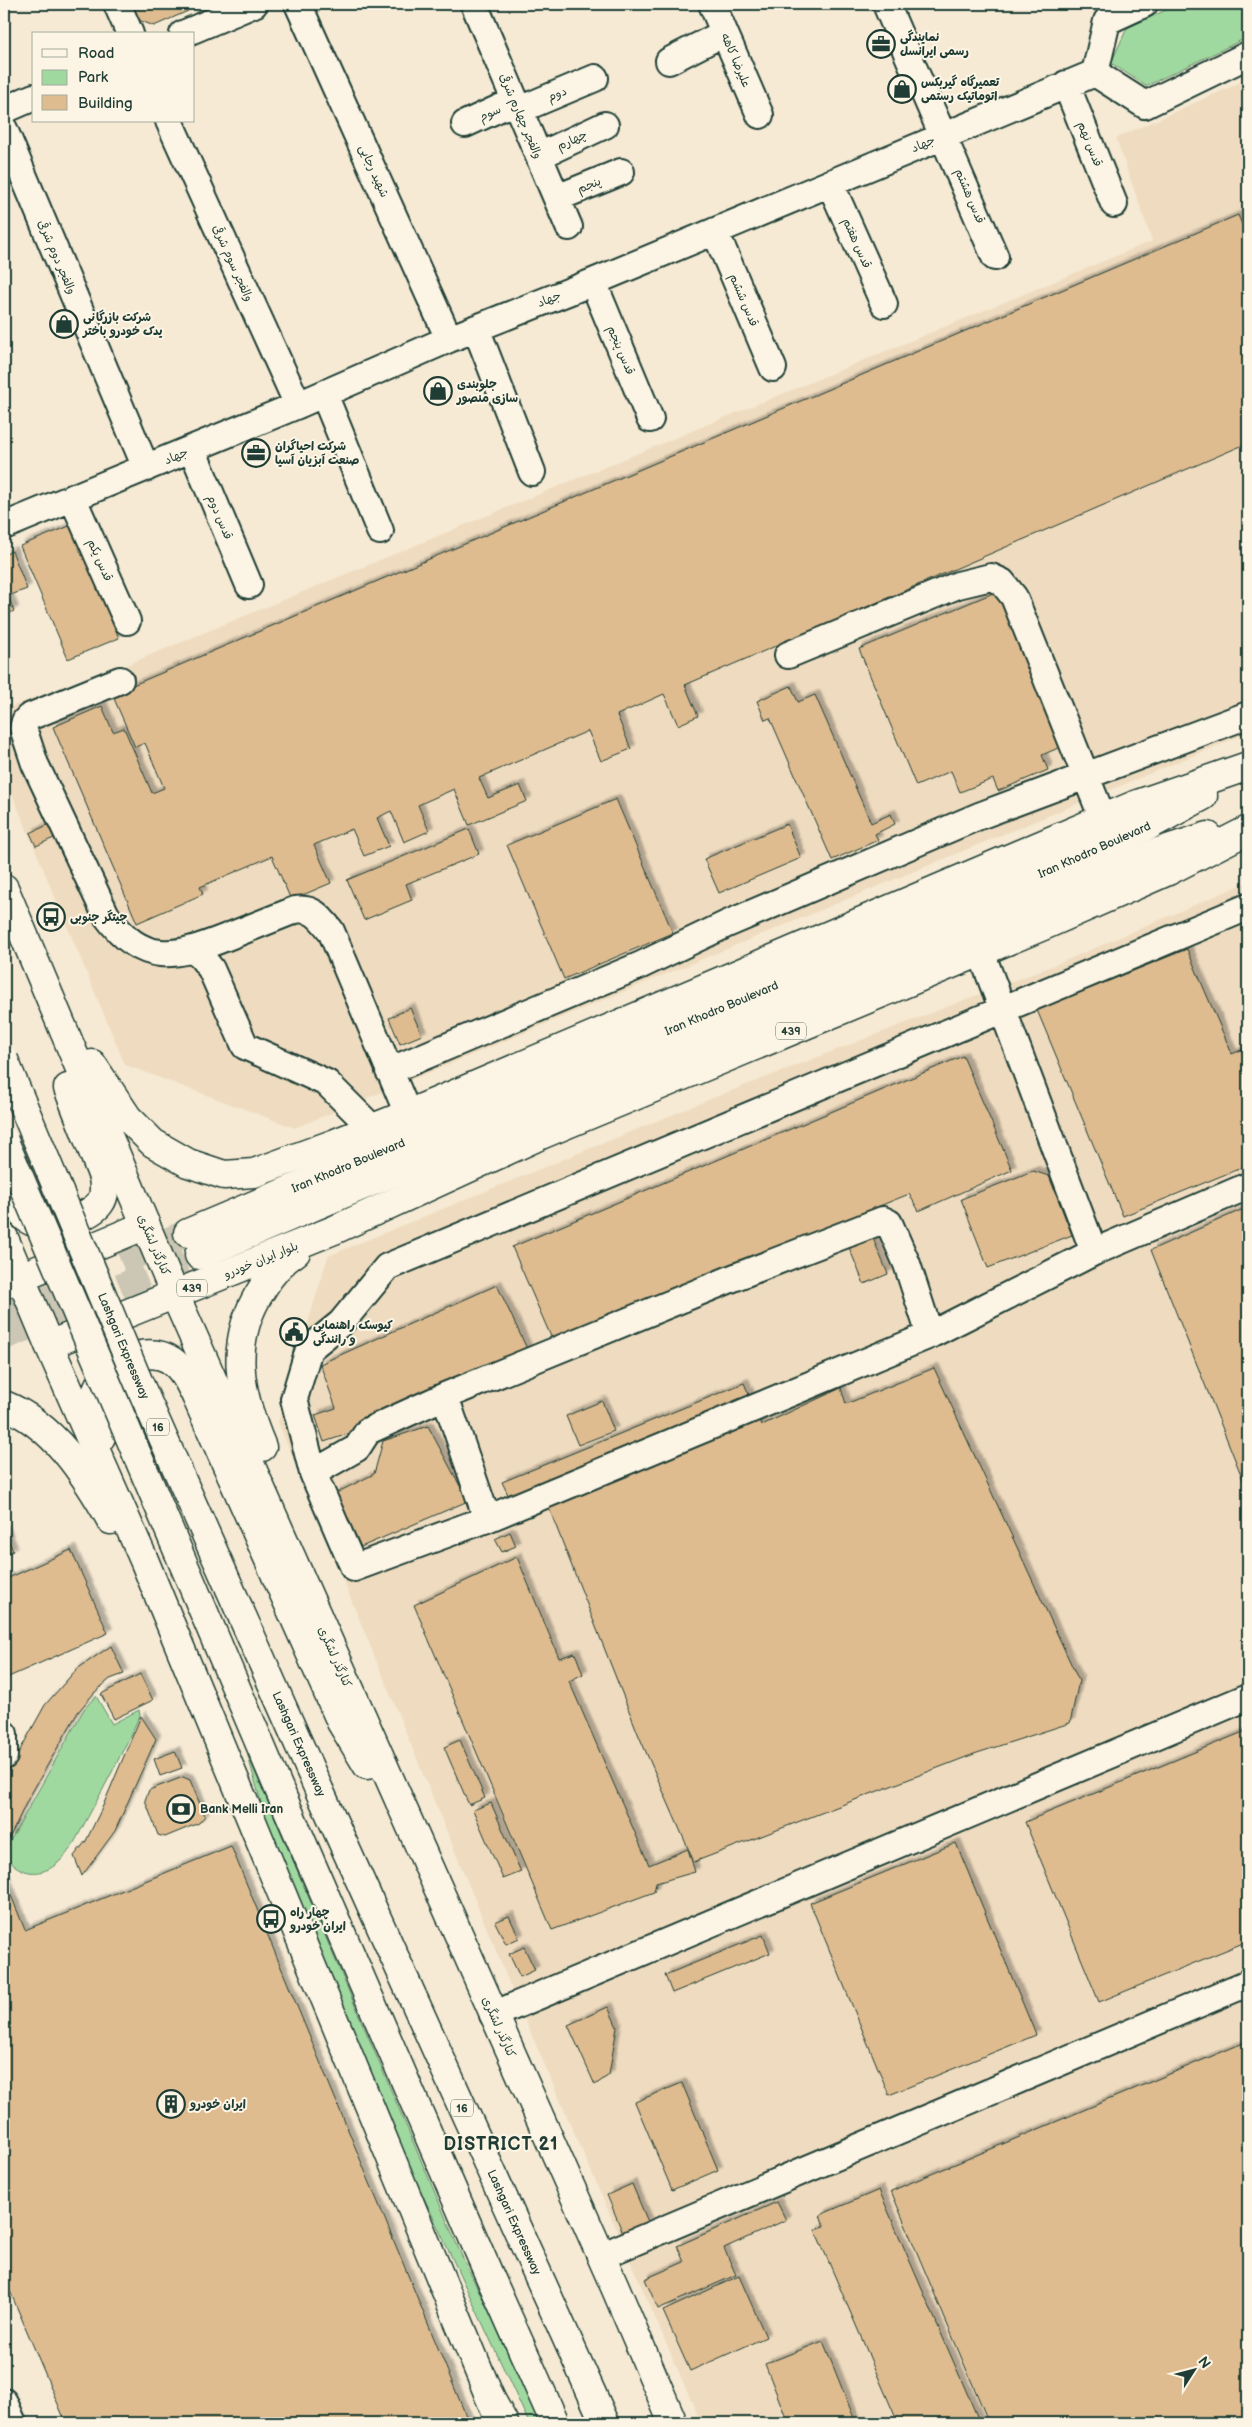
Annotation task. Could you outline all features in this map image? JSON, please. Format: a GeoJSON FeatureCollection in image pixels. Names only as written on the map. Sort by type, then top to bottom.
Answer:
{"type":"FeatureCollection","features":[{"type":"Feature","properties":{"kind":"main road","name":"Iran Khodro Boulevard"},"geometry":{"type":"LineString","coordinates":[[372,1128],[1136,805],[1248,766]]}},
{"type":"Feature","properties":{"kind":"main road","name":"Iran Khodro Boulevard"},"geometry":{"type":"LineString","coordinates":[[881,955],[1054,868],[1148,826],[1248,771]]}},
{"type":"Feature","properties":{"kind":"main road","name":"Iran Khodro Boulevard"},"geometry":{"type":"LineString","coordinates":[[193,1244],[881,955],[1158,852],[1248,823]]}},
{"type":"Feature","properties":{"kind":"main road","name":"439"},"geometry":{"type":"LineString","coordinates":[[334,1230],[543,1134],[981,952],[1168,871],[1248,830]]}},
{"type":"Feature","properties":{"kind":"main road","name":"کنارگذر لشگری"},"geometry":{"type":"LineString","coordinates":[[4,889],[175,1295],[615,2287],[673,2423]]}},
{"type":"Feature","properties":{"kind":"main road"},"geometry":{"type":"LineString","coordinates":[[4,889],[23,975],[103,1177],[105,1191],[100,1204],[86,1213],[50,1226],[35,1223],[25,1217],[14,1204],[4,1180]]}},
{"type":"Feature","properties":{"kind":"main road"},"geometry":{"type":"LineString","coordinates":[[51,999],[128,1118],[153,1143],[188,1163],[224,1175],[254,1173],[372,1128]]}},
{"type":"Feature","properties":{"kind":"main road","name":"Lashgari Expressway"},"geometry":{"type":"LineString","coordinates":[[4,1060],[138,1381],[320,1792],[605,2423]]}},
{"type":"Feature","properties":{"kind":"main road","name":"16"},"geometry":{"type":"LineString","coordinates":[[4,1141],[282,1796],[490,2278],[556,2423]]}},
{"type":"Feature","properties":{"kind":"main road"},"geometry":{"type":"LineString","coordinates":[[12,1280],[146,1225]]}},
{"type":"Feature","properties":{"kind":"main road"},"geometry":{"type":"LineString","coordinates":[[334,1230],[292,1255],[270,1276],[252,1304],[240,1341],[241,1385],[250,1419],[375,1706],[425,1860]]}},
{"type":"Feature","properties":{"kind":"main road","name":"بلوار ایران خودرو"},"geometry":{"type":"LineString","coordinates":[[49,1345],[334,1230]]}},
{"type":"Feature","properties":{"kind":"main road"},"geometry":{"type":"LineString","coordinates":[[4,1238],[12,1280],[49,1345],[144,1560],[489,2396],[502,2423]]}},
{"type":"Feature","properties":{"kind":"main road"},"geometry":{"type":"LineString","coordinates":[[144,1560],[103,1447],[95,1400],[100,1383],[109,1371],[136,1357],[149,1354],[163,1356],[174,1362],[185,1375],[340,1722],[425,1860]]}},
{"type":"Feature","properties":{"kind":"main road"},"geometry":{"type":"LineString","coordinates":[[4,1405],[20,1411],[47,1430],[66,1453],[105,1510],[177,1640]]}},
{"type":"Feature","properties":{"kind":"main road"},"geometry":{"type":"LineString","coordinates":[[615,2287],[656,2423]]}},
{"type":"Feature","properties":{"kind":"street"},"geometry":{"type":"LineString","coordinates":[[117,4],[129,32]]}},
{"type":"Feature","properties":{"kind":"street"},"geometry":{"type":"LineString","coordinates":[[188,32],[254,4]]}},
{"type":"Feature","properties":{"kind":"street","name":"شهید رجایی"},"geometry":{"type":"LineString","coordinates":[[298,4],[449,339]]}},
{"type":"Feature","properties":{"kind":"street","name":"والفجر چهارم شرقی"},"geometry":{"type":"LineString","coordinates":[[474,4],[569,228]]}},
{"type":"Feature","properties":{"kind":"street","name":"علیرضا کاهه"},"geometry":{"type":"LineString","coordinates":[[712,4],[760,115]]}},
{"type":"Feature","properties":{"kind":"street","name":"قدس هشتم"},"geometry":{"type":"LineString","coordinates":[[886,4],[995,257]]}},
{"type":"Feature","properties":{"kind":"street"},"geometry":{"type":"LineString","coordinates":[[1144,4],[1107,21],[1095,73],[1145,105],[1248,55]]}},
{"type":"Feature","properties":{"kind":"street"},"geometry":{"type":"LineString","coordinates":[[669,61],[724,33]]}},
{"type":"Feature","properties":{"kind":"street","name":"جهاد"},"geometry":{"type":"LineString","coordinates":[[4,526],[298,405],[449,339],[593,282],[1095,73]]}},
{"type":"Feature","properties":{"kind":"street","name":"دوم"},"geometry":{"type":"LineString","coordinates":[[517,105],[595,78]]}},
{"type":"Feature","properties":{"kind":"street","name":"قدس نهم"},"geometry":{"type":"LineString","coordinates":[[1066,84],[1114,204]]}},
{"type":"Feature","properties":{"kind":"street"},"geometry":{"type":"LineString","coordinates":[[4,110],[32,98]]}},
{"type":"Feature","properties":{"kind":"street","name":"سوم"},"geometry":{"type":"LineString","coordinates":[[465,124],[517,105]]}},
{"type":"Feature","properties":{"kind":"street","name":"والفجر سوم شرقی"},"geometry":{"type":"LineString","coordinates":[[169,122],[298,405]]}},
{"type":"Feature","properties":{"kind":"street","name":"چهارم"},"geometry":{"type":"LineString","coordinates":[[539,156],[605,125]]}},
{"type":"Feature","properties":{"kind":"street","name":"والفجر دوم شرقی"},"geometry":{"type":"LineString","coordinates":[[4,129],[146,468]]}},
{"type":"Feature","properties":{"kind":"street","name":"پنجم"},"geometry":{"type":"LineString","coordinates":[[557,198],[621,172]]}},
{"type":"Feature","properties":{"kind":"street","name":"قدس هفتم"},"geometry":{"type":"LineString","coordinates":[[830,183],[884,304]]}},
{"type":"Feature","properties":{"kind":"street","name":"قدس ششم"},"geometry":{"type":"LineString","coordinates":[[715,231],[773,368]]}},
{"type":"Feature","properties":{"kind":"street","name":"قدس پنجم"},"geometry":{"type":"LineString","coordinates":[[593,282],[650,419]]}},
{"type":"Feature","properties":{"kind":"street"},"geometry":{"type":"LineString","coordinates":[[476,328],[532,472]]}},
{"type":"Feature","properties":{"kind":"street"},"geometry":{"type":"LineString","coordinates":[[324,394],[380,531]]}},
{"type":"Feature","properties":{"kind":"street","name":"قدس دوم"},"geometry":{"type":"LineString","coordinates":[[192,449],[249,585]]}},
{"type":"Feature","properties":{"kind":"street","name":"قدس یکم"},"geometry":{"type":"LineString","coordinates":[[72,499],[127,621]]}},
{"type":"Feature","properties":{"kind":"street"},"geometry":{"type":"LineString","coordinates":[[788,655],[958,586],[991,577],[1002,582],[1014,597],[1103,819]]}},
{"type":"Feature","properties":{"kind":"street"},"geometry":{"type":"LineString","coordinates":[[120,680],[29,717],[25,721],[23,728],[43,782],[106,915],[118,932],[140,948],[181,954],[196,950],[295,910],[306,908],[318,915],[331,931],[408,1114]]}},
{"type":"Feature","properties":{"kind":"street"},"geometry":{"type":"LineString","coordinates":[[389,1070],[641,965],[727,924],[979,816],[1248,715]]}},
{"type":"Feature","properties":{"kind":"street"},"geometry":{"type":"LineString","coordinates":[[1248,907],[1002,1008],[387,1267],[340,1323],[309,1349],[294,1399],[313,1473],[354,1568],[487,1519],[930,1335],[1094,1252],[1248,1186]]}},
{"type":"Feature","properties":{"kind":"street"},"geometry":{"type":"LineString","coordinates":[[196,950],[211,969],[245,1046],[327,1083],[372,1128]]}},
{"type":"Feature","properties":{"kind":"street"},"geometry":{"type":"LineString","coordinates":[[981,952],[1094,1252]]}},
{"type":"Feature","properties":{"kind":"street"},"geometry":{"type":"LineString","coordinates":[[313,1473],[357,1448],[368,1431],[445,1396],[738,1276],[883,1220],[889,1223],[907,1264],[930,1335]]}},
{"type":"Feature","properties":{"kind":"street"},"geometry":{"type":"LineString","coordinates":[[445,1396],[487,1519]]}},
{"type":"Feature","properties":{"kind":"street"},"geometry":{"type":"LineString","coordinates":[[494,2015],[1248,1697]]}},
{"type":"Feature","properties":{"kind":"street"},"geometry":{"type":"LineString","coordinates":[[4,1734],[4,1756]]}},
{"type":"Feature","properties":{"kind":"street"},"geometry":{"type":"LineString","coordinates":[[601,2256],[1248,1983]]}},
{"type":"Feature","properties":{"kind":"street"},"geometry":{"type":"LineString","coordinates":[[4,2402],[13,2423]]}},
{"type":"Feature","properties":{"kind":"shaded area"},"geometry":{"type":"Polygon","coordinates":[[[1248,79],[1248,733],[295,1128],[125,1065],[4,775],[4,709],[126,665],[1152,241],[1116,138],[1248,79]]]}},
{"type":"Feature","properties":{"kind":"shaded area"},"geometry":{"type":"Polygon","coordinates":[[[1248,882],[1248,2423],[701,2423],[512,1990],[278,1422],[328,1256],[708,1100],[1062,962],[1248,882]]]}},
{"type":"Feature","properties":{"kind":"green space"},"geometry":{"type":"Polygon","coordinates":[[[1179,4],[1248,4],[1248,37],[1146,86],[1111,63],[1127,28],[1179,4]]]}},
{"type":"Feature","properties":{"kind":"green space"},"geometry":{"type":"Polygon","coordinates":[[[96,1696],[112,1724],[139,1710],[140,1715],[68,1852],[52,1867],[38,1872],[24,1871],[6,1857],[9,1843],[84,1709],[96,1696]]]}},
{"type":"Feature","properties":{"kind":"green space"},"geometry":{"type":"Polygon","coordinates":[[[247,1753],[464,2261],[545,2423],[529,2423],[405,2157],[271,1837],[247,1753]]]}},
{"type":"Feature","properties":{"kind":"building"},"geometry":{"type":"Polygon","coordinates":[[[128,4],[185,4],[188,11],[154,26],[136,19],[128,4]]]}},
{"type":"Feature","properties":{"kind":"building"},"geometry":{"type":"Polygon","coordinates":[[[1238,215],[1248,239],[1248,443],[685,685],[698,716],[678,725],[664,694],[617,715],[631,749],[601,761],[588,731],[479,778],[488,798],[520,785],[527,801],[469,825],[454,789],[418,805],[429,831],[404,842],[391,811],[377,818],[389,846],[364,856],[352,829],[314,845],[331,883],[291,900],[272,856],[200,887],[203,894],[137,923],[53,727],[102,706],[113,732],[124,728],[152,793],[164,788],[145,743],[135,747],[112,694],[1238,215]]]}},
{"type":"Feature","properties":{"kind":"building"},"geometry":{"type":"Polygon","coordinates":[[[72,525],[119,638],[68,659],[20,546],[72,525]]]}},
{"type":"Feature","properties":{"kind":"building"},"geometry":{"type":"Polygon","coordinates":[[[12,551],[27,589],[8,596],[14,611],[4,616],[4,555],[12,551]]]}},
{"type":"Feature","properties":{"kind":"building"},"geometry":{"type":"Polygon","coordinates":[[[998,591],[1063,746],[1042,755],[1048,770],[998,791],[993,779],[960,792],[951,771],[916,786],[859,649],[998,591]]]}},
{"type":"Feature","properties":{"kind":"building"},"geometry":{"type":"Polygon","coordinates":[[[791,686],[798,702],[815,695],[871,823],[891,814],[895,824],[875,834],[878,840],[832,860],[770,718],[765,720],[757,701],[791,686]]]}},
{"type":"Feature","properties":{"kind":"building"},"geometry":{"type":"Polygon","coordinates":[[[616,799],[673,933],[564,979],[507,845],[616,799]]]}},
{"type":"Feature","properties":{"kind":"building"},"geometry":{"type":"Polygon","coordinates":[[[50,824],[56,837],[36,846],[30,833],[50,824]]]}},
{"type":"Feature","properties":{"kind":"building"},"geometry":{"type":"Polygon","coordinates":[[[787,824],[801,858],[719,893],[704,859],[787,824]]]}},
{"type":"Feature","properties":{"kind":"building"},"geometry":{"type":"Polygon","coordinates":[[[469,829],[479,854],[406,884],[412,900],[364,920],[347,880],[469,829]]]}},
{"type":"Feature","properties":{"kind":"building"},"geometry":{"type":"Polygon","coordinates":[[[1187,949],[1232,1054],[1248,1047],[1248,1165],[1123,1216],[1037,1010],[1187,949]]]}},
{"type":"Feature","properties":{"kind":"building"},"geometry":{"type":"Polygon","coordinates":[[[410,1008],[422,1035],[400,1044],[389,1018],[410,1008]]]}},
{"type":"Feature","properties":{"kind":"building"},"geometry":{"type":"Polygon","coordinates":[[[963,1056],[1012,1170],[919,1211],[909,1194],[552,1339],[512,1247],[963,1056]]]}},
{"type":"Feature","properties":{"kind":"building"},"geometry":{"type":"Polygon","coordinates":[[[1033,1171],[1049,1176],[1072,1235],[988,1268],[961,1199],[1033,1171]]]}},
{"type":"Feature","properties":{"kind":"building"},"geometry":{"type":"Polygon","coordinates":[[[1248,1207],[1248,1492],[1151,1250],[1248,1207]]]}},
{"type":"Feature","properties":{"kind":"building"},"geometry":{"type":"Polygon","coordinates":[[[872,1236],[888,1274],[864,1284],[848,1245],[872,1236]]]}},
{"type":"Feature","properties":{"kind":"building"},"geometry":{"type":"Polygon","coordinates":[[[497,1285],[529,1353],[351,1433],[324,1442],[315,1415],[336,1408],[320,1364],[497,1285]]]}},
{"type":"Feature","properties":{"kind":"building"},"geometry":{"type":"Polygon","coordinates":[[[934,1368],[1079,1681],[1070,1723],[974,1754],[694,1862],[639,1736],[543,1493],[514,1507],[502,1482],[744,1383],[762,1425],[841,1388],[846,1404],[934,1368]]]}},
{"type":"Feature","properties":{"kind":"building"},"geometry":{"type":"Polygon","coordinates":[[[602,1401],[614,1431],[578,1445],[566,1416],[602,1401]]]}},
{"type":"Feature","properties":{"kind":"building"},"geometry":{"type":"Polygon","coordinates":[[[428,1426],[468,1501],[361,1547],[336,1493],[374,1474],[383,1441],[428,1426]]]}},
{"type":"Feature","properties":{"kind":"building"},"geometry":{"type":"Polygon","coordinates":[[[4,1529],[13,1551],[4,1555],[4,1529]]]}},
{"type":"Feature","properties":{"kind":"building"},"geometry":{"type":"Polygon","coordinates":[[[510,1532],[516,1546],[502,1552],[495,1539],[510,1532]]]}},
{"type":"Feature","properties":{"kind":"building"},"geometry":{"type":"Polygon","coordinates":[[[71,1550],[108,1633],[4,1679],[4,1580],[71,1550]]]}},
{"type":"Feature","properties":{"kind":"building"},"geometry":{"type":"Polygon","coordinates":[[[517,1557],[559,1658],[575,1653],[583,1674],[569,1681],[649,1865],[688,1849],[695,1872],[656,1883],[654,1892],[552,1930],[414,1605],[517,1557]]]}},
{"type":"Feature","properties":{"kind":"building"},"geometry":{"type":"Polygon","coordinates":[[[111,1646],[124,1674],[110,1679],[95,1692],[78,1712],[27,1801],[9,1839],[4,1835],[4,1779],[45,1705],[77,1669],[111,1646]]]}},
{"type":"Feature","properties":{"kind":"building"},"geometry":{"type":"Polygon","coordinates":[[[140,1674],[153,1700],[114,1719],[101,1694],[140,1674]]]}},
{"type":"Feature","properties":{"kind":"building"},"geometry":{"type":"Polygon","coordinates":[[[141,1716],[156,1739],[115,1831],[82,1876],[74,1856],[86,1841],[102,1808],[141,1716]]]}},
{"type":"Feature","properties":{"kind":"building"},"geometry":{"type":"Polygon","coordinates":[[[1248,1730],[1248,1941],[1099,2002],[1025,1822],[1248,1730]]]}},
{"type":"Feature","properties":{"kind":"building"},"geometry":{"type":"Polygon","coordinates":[[[460,1740],[485,1798],[469,1805],[444,1747],[460,1740]]]}},
{"type":"Feature","properties":{"kind":"building"},"geometry":{"type":"Polygon","coordinates":[[[175,1751],[182,1768],[160,1776],[154,1759],[175,1751]]]}},
{"type":"Feature","properties":{"kind":"building"},"geometry":{"type":"Polygon","coordinates":[[[183,1777],[190,1780],[205,1816],[199,1823],[165,1837],[158,1835],[145,1800],[149,1790],[183,1777]]]}},
{"type":"Feature","properties":{"kind":"building"},"geometry":{"type":"Polygon","coordinates":[[[491,1803],[521,1872],[503,1879],[473,1810],[491,1803]]]}},
{"type":"Feature","properties":{"kind":"building"},"geometry":{"type":"Polygon","coordinates":[[[956,1843],[1036,2035],[889,2095],[810,1903],[956,1843]]]}},
{"type":"Feature","properties":{"kind":"building","name":"ایران خودرو"},"geometry":{"type":"Polygon","coordinates":[[[231,1846],[469,2423],[66,2423],[4,2277],[4,1878],[25,1930],[231,1846]]]}},
{"type":"Feature","properties":{"kind":"building"},"geometry":{"type":"Polygon","coordinates":[[[509,1916],[519,1938],[506,1944],[495,1922],[509,1916]]]}},
{"type":"Feature","properties":{"kind":"building"},"geometry":{"type":"Polygon","coordinates":[[[763,1935],[770,1953],[672,1993],[665,1975],[763,1935]]]}},
{"type":"Feature","properties":{"kind":"building"},"geometry":{"type":"Polygon","coordinates":[[[524,1947],[535,1970],[520,1977],[509,1954],[524,1947]]]}},
{"type":"Feature","properties":{"kind":"building"},"geometry":{"type":"Polygon","coordinates":[[[608,2007],[617,2027],[609,2075],[595,2085],[568,2025],[608,2007]]]}},
{"type":"Feature","properties":{"kind":"building"},"geometry":{"type":"Polygon","coordinates":[[[1248,2041],[1248,2423],[989,2423],[891,2191],[1248,2041]]]}},
{"type":"Feature","properties":{"kind":"building"},"geometry":{"type":"Polygon","coordinates":[[[682,2083],[718,2170],[672,2190],[635,2102],[682,2083]]]}},
{"type":"Feature","properties":{"kind":"building"},"geometry":{"type":"Polygon","coordinates":[[[632,2184],[648,2222],[623,2233],[607,2195],[632,2184]]]}},
{"type":"Feature","properties":{"kind":"building"},"geometry":{"type":"Polygon","coordinates":[[[879,2190],[980,2423],[898,2423],[815,2230],[824,2226],[820,2215],[879,2190]]]}},
{"type":"Feature","properties":{"kind":"building"},"geometry":{"type":"Polygon","coordinates":[[[777,2202],[786,2220],[724,2248],[736,2275],[658,2309],[645,2279],[684,2262],[677,2246],[777,2202]]]}},
{"type":"Feature","properties":{"kind":"building"},"geometry":{"type":"Polygon","coordinates":[[[739,2276],[766,2337],[690,2371],[663,2311],[739,2276]]]}},
{"type":"Feature","properties":{"kind":"building"},"geometry":{"type":"Polygon","coordinates":[[[823,2341],[856,2423],[788,2423],[765,2364],[823,2341]]]}},
{"type":"Feature","properties":{"kind":"tunnel"},"geometry":{"type":"LineString","coordinates":[[4,1309],[188,1233]]}},
{"type":"Feature","properties":{"kind":"tunnel"},"geometry":{"type":"LineString","coordinates":[[4,1336],[199,1255]]}},
{"type":"Feature","properties":{"kind":"place","name":"نمایندگی رسمی ایرانسل"},"geometry":{"type":"Point","coordinates":[881,44]}},
{"type":"Feature","properties":{"kind":"place","name":"تعمیرگاه گیربکس اتوماتیک رستمی"},"geometry":{"type":"Point","coordinates":[902,89]}},
{"type":"Feature","properties":{"kind":"place","name":"شرکت بازرگانی یدک خودرو باختر"},"geometry":{"type":"Point","coordinates":[64,324]}},
{"type":"Feature","properties":{"kind":"place","name":"جلوبندی سازی منصور"},"geometry":{"type":"Point","coordinates":[438,391]}},
{"type":"Feature","properties":{"kind":"place","name":"شرکت احیاگران صنعت آبزیان آسیا"},"geometry":{"type":"Point","coordinates":[256,453]}},
{"type":"Feature","properties":{"kind":"place","name":"چیتگر جنوبی"},"geometry":{"type":"Point","coordinates":[51,917]}},
{"type":"Feature","properties":{"kind":"place","name":"کیوسک راهنمایی و رانندگی"},"geometry":{"type":"Point","coordinates":[294,1332]}},
{"type":"Feature","properties":{"kind":"place","name":"Bank Melli Iran"},"geometry":{"type":"Point","coordinates":[181,1809]}},
{"type":"Feature","properties":{"kind":"place","name":"چهار راه ایران خودرو"},"geometry":{"type":"Point","coordinates":[271,1919]}},
{"type":"Feature","properties":{"kind":"place","name":"ایران خودرو"},"geometry":{"type":"Point","coordinates":[171,2104]}},
{"type":"Feature","properties":{"kind":"district","name":"DISTRICT 21"},"geometry":{"type":"Point","coordinates":[501,2144]}}]}
